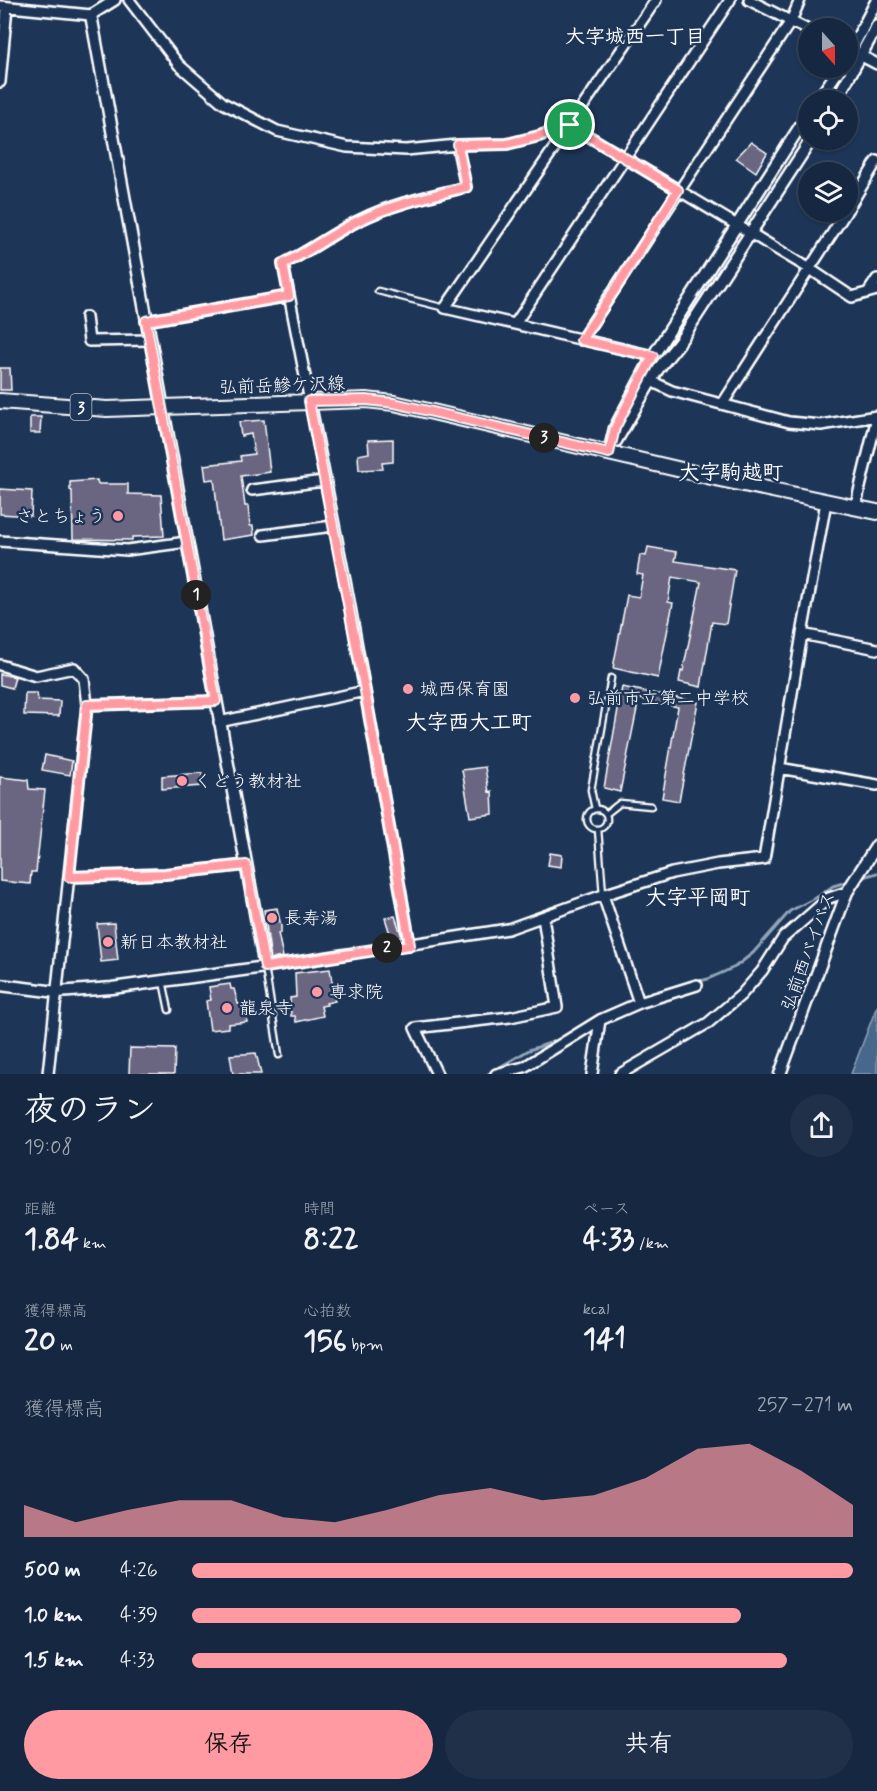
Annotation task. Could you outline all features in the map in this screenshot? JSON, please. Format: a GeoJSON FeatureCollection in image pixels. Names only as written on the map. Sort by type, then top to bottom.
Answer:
{"type":"FeatureCollection","features":[{"type":"Feature","properties":{"kind":"main road","name":"弘前岳鰺ケ沢線"},"geometry":{"type":"LineString","coordinates":[[0,401],[107,409],[309,401],[366,400],[394,403],[877,512]]}},
{"type":"Feature","properties":{"kind":"street"},"geometry":{"type":"LineString","coordinates":[[0,82],[3,7],[91,15],[115,0]]}},
{"type":"Feature","properties":{"kind":"street"},"geometry":{"type":"LineString","coordinates":[[129,0],[179,65],[188,73],[223,103],[277,130],[347,147],[406,150],[458,145],[507,144],[570,125]]}},
{"type":"Feature","properties":{"kind":"street"},"geometry":{"type":"LineString","coordinates":[[653,356],[446,308],[656,0]]}},
{"type":"Feature","properties":{"kind":"street"},"geometry":{"type":"LineString","coordinates":[[515,324],[730,0]]}},
{"type":"Feature","properties":{"kind":"street"},"geometry":{"type":"LineString","coordinates":[[748,0],[798,25]]}},
{"type":"Feature","properties":{"kind":"street"},"geometry":{"type":"LineString","coordinates":[[581,340],[791,21],[800,0]]}},
{"type":"Feature","properties":{"kind":"street"},"geometry":{"type":"LineString","coordinates":[[858,35],[877,0]]}},
{"type":"Feature","properties":{"kind":"street"},"geometry":{"type":"LineString","coordinates":[[91,15],[265,967]]}},
{"type":"Feature","properties":{"kind":"street"},"geometry":{"type":"LineString","coordinates":[[842,90],[877,26]]}},
{"type":"Feature","properties":{"kind":"street"},"geometry":{"type":"LineString","coordinates":[[858,55],[877,64]]}},
{"type":"Feature","properties":{"kind":"street"},"geometry":{"type":"LineString","coordinates":[[570,125],[810,268],[852,297],[873,291],[877,279]]}},
{"type":"Feature","properties":{"kind":"street"},"geometry":{"type":"LineString","coordinates":[[609,453],[615,428],[653,356],[798,130]]}},
{"type":"Feature","properties":{"kind":"street"},"geometry":{"type":"LineString","coordinates":[[410,945],[365,691],[283,264],[358,221],[392,206],[466,187],[458,145]]}},
{"type":"Feature","properties":{"kind":"street"},"geometry":{"type":"LineString","coordinates":[[609,453],[657,369],[679,343],[804,150]]}},
{"type":"Feature","properties":{"kind":"street"},"geometry":{"type":"LineString","coordinates":[[858,192],[877,161]]}},
{"type":"Feature","properties":{"kind":"street"},"geometry":{"type":"LineString","coordinates":[[723,403],[839,222]]}},
{"type":"Feature","properties":{"kind":"street"},"geometry":{"type":"LineString","coordinates":[[146,321],[289,296]]}},
{"type":"Feature","properties":{"kind":"street"},"geometry":{"type":"LineString","coordinates":[[86,317],[89,341],[150,339]]}},
{"type":"Feature","properties":{"kind":"street"},"geometry":{"type":"LineString","coordinates":[[651,381],[672,391],[789,422],[821,424],[877,416],[855,508]]}},
{"type":"Feature","properties":{"kind":"street"},"geometry":{"type":"LineString","coordinates":[[252,490],[324,481]]}},
{"type":"Feature","properties":{"kind":"street"},"geometry":{"type":"LineString","coordinates":[[0,985],[57,992],[112,988],[508,929],[672,873],[718,864],[764,859],[826,502]]}},
{"type":"Feature","properties":{"kind":"street"},"geometry":{"type":"LineString","coordinates":[[263,535],[333,526]]}},
{"type":"Feature","properties":{"kind":"street"},"geometry":{"type":"LineString","coordinates":[[0,541],[127,550],[186,542]]}},
{"type":"Feature","properties":{"kind":"street"},"geometry":{"type":"LineString","coordinates":[[802,634],[877,649]]}},
{"type":"Feature","properties":{"kind":"street"},"geometry":{"type":"LineString","coordinates":[[0,665],[36,676],[74,668],[84,680],[87,705],[48,1074]]}},
{"type":"Feature","properties":{"kind":"street"},"geometry":{"type":"LineString","coordinates":[[219,722],[365,691]]}},
{"type":"Feature","properties":{"kind":"street"},"geometry":{"type":"LineString","coordinates":[[87,705],[216,701]]}},
{"type":"Feature","properties":{"kind":"street"},"geometry":{"type":"LineString","coordinates":[[779,768],[877,785]]}},
{"type":"Feature","properties":{"kind":"street","name":"弘前西バイパス"},"geometry":{"type":"LineString","coordinates":[[780,1074],[848,892],[877,845]]}},
{"type":"Feature","properties":{"kind":"street"},"geometry":{"type":"LineString","coordinates":[[69,877],[165,874],[246,865]]}},
{"type":"Feature","properties":{"kind":"street"},"geometry":{"type":"LineString","coordinates":[[620,1074],[708,1023],[741,995],[762,971],[783,938],[829,898],[848,892]]}},
{"type":"Feature","properties":{"kind":"street"},"geometry":{"type":"LineString","coordinates":[[603,895],[639,1003]]}},
{"type":"Feature","properties":{"kind":"street"},"geometry":{"type":"LineString","coordinates":[[437,1074],[415,1028],[510,1017],[557,1006],[543,917]]}},
{"type":"Feature","properties":{"kind":"street"},"geometry":{"type":"LineString","coordinates":[[496,1074],[524,1067],[600,1020],[639,1003],[697,985]]}},
{"type":"Feature","properties":{"kind":"street"},"geometry":{"type":"LineString","coordinates":[[592,1074],[600,1020]]}},
{"type":"Feature","properties":{"kind":"lane"},"geometry":{"type":"LineString","coordinates":[[378,291],[446,308]]}},
{"type":"Feature","properties":{"kind":"lane"},"geometry":{"type":"LineString","coordinates":[[595,809],[591,790],[611,678]]}},
{"type":"Feature","properties":{"kind":"lane"},"geometry":{"type":"LineString","coordinates":[[606,814],[620,802],[651,806]]}},
{"type":"Feature","properties":{"kind":"lane"},"geometry":{"type":"LineString","coordinates":[[595,809],[601,809],[606,814],[606,823],[598,828],[592,827],[588,822],[588,815],[595,809]]}},
{"type":"Feature","properties":{"kind":"lane"},"geometry":{"type":"LineString","coordinates":[[598,828],[603,895]]}},
{"type":"Feature","properties":{"kind":"lane"},"geometry":{"type":"LineString","coordinates":[[265,967],[279,1055]]}},
{"type":"Feature","properties":{"kind":"lane"},"geometry":{"type":"LineString","coordinates":[[163,981],[168,1011]]}},
{"type":"Feature","properties":{"kind":"water"},"geometry":{"type":"Polygon","coordinates":[[[877,1006],[877,1074],[851,1074],[875,1011],[877,1006]]]}},
{"type":"Feature","properties":{"kind":"building"},"geometry":{"type":"Polygon","coordinates":[[[751,142],[767,153],[756,172],[736,158],[751,142]]]}},
{"type":"Feature","properties":{"kind":"building"},"geometry":{"type":"Polygon","coordinates":[[[0,368],[10,368],[11,390],[0,390],[0,368]]]}},
{"type":"Feature","properties":{"kind":"building"},"geometry":{"type":"Polygon","coordinates":[[[30,417],[41,417],[40,433],[30,433],[30,417]]]}},
{"type":"Feature","properties":{"kind":"building"},"geometry":{"type":"Polygon","coordinates":[[[264,420],[270,472],[241,476],[245,506],[248,506],[250,526],[253,526],[254,535],[221,540],[214,479],[206,480],[204,465],[241,461],[240,456],[254,454],[251,434],[241,436],[239,422],[264,420]]]}},
{"type":"Feature","properties":{"kind":"building"},"geometry":{"type":"Polygon","coordinates":[[[393,439],[393,462],[382,463],[383,469],[359,470],[358,455],[369,453],[368,440],[393,439]]]}},
{"type":"Feature","properties":{"kind":"building","name":"さとちょう"},"geometry":{"type":"Polygon","coordinates":[[[97,480],[98,484],[128,484],[128,494],[161,495],[164,536],[132,537],[132,540],[73,539],[70,482],[97,480]]]}},
{"type":"Feature","properties":{"kind":"building"},"geometry":{"type":"Polygon","coordinates":[[[0,489],[32,491],[31,516],[0,514],[0,489]]]}},
{"type":"Feature","properties":{"kind":"building"},"geometry":{"type":"Polygon","coordinates":[[[648,547],[677,552],[675,561],[735,570],[726,624],[712,622],[701,687],[679,682],[701,582],[672,577],[668,602],[673,603],[658,678],[613,668],[627,595],[639,597],[643,575],[637,574],[640,555],[646,556],[648,547]]]}},
{"type":"Feature","properties":{"kind":"building"},"geometry":{"type":"Polygon","coordinates":[[[0,674],[15,677],[12,688],[0,685],[0,674]]]}},
{"type":"Feature","properties":{"kind":"building"},"geometry":{"type":"Polygon","coordinates":[[[622,687],[698,702],[679,801],[662,798],[678,707],[639,699],[620,792],[604,788],[622,687]]]}},
{"type":"Feature","properties":{"kind":"building"},"geometry":{"type":"Polygon","coordinates":[[[25,693],[37,693],[38,700],[60,701],[59,716],[24,715],[25,693]]]}},
{"type":"Feature","properties":{"kind":"building"},"geometry":{"type":"Polygon","coordinates":[[[45,755],[72,761],[70,775],[42,770],[45,755]]]}},
{"type":"Feature","properties":{"kind":"building"},"geometry":{"type":"Polygon","coordinates":[[[485,767],[489,792],[492,791],[493,814],[470,817],[462,770],[485,767]]]}},
{"type":"Feature","properties":{"kind":"building","name":"くどう教材社"},"geometry":{"type":"Polygon","coordinates":[[[202,773],[202,786],[162,789],[162,776],[202,773]]]}},
{"type":"Feature","properties":{"kind":"building"},"geometry":{"type":"Polygon","coordinates":[[[0,777],[28,780],[29,789],[45,790],[36,872],[31,872],[30,884],[0,881],[0,777]]]}},
{"type":"Feature","properties":{"kind":"building"},"geometry":{"type":"Polygon","coordinates":[[[550,853],[562,855],[561,867],[548,865],[550,853]]]}},
{"type":"Feature","properties":{"kind":"building"},"geometry":{"type":"Polygon","coordinates":[[[277,908],[281,926],[281,933],[278,933],[283,957],[271,959],[264,910],[277,908]]]}},
{"type":"Feature","properties":{"kind":"building"},"geometry":{"type":"Polygon","coordinates":[[[395,916],[402,937],[392,940],[385,918],[395,916]]]}},
{"type":"Feature","properties":{"kind":"building","name":"新日本教材社"},"geometry":{"type":"Polygon","coordinates":[[[114,923],[118,960],[101,962],[97,924],[114,923]]]}},
{"type":"Feature","properties":{"kind":"building","name":"専求院"},"geometry":{"type":"Polygon","coordinates":[[[330,969],[335,1001],[321,1006],[323,1016],[296,1022],[295,1016],[291,1016],[290,998],[296,997],[295,973],[330,969]]]}},
{"type":"Feature","properties":{"kind":"building","name":"龍泉寺"},"geometry":{"type":"Polygon","coordinates":[[[230,984],[231,989],[234,989],[238,1004],[246,1003],[247,1022],[228,1024],[228,1028],[210,1030],[206,1001],[211,1000],[209,987],[230,984]]]}},
{"type":"Feature","properties":{"kind":"building"},"geometry":{"type":"Polygon","coordinates":[[[130,1048],[175,1049],[174,1074],[129,1074],[130,1048]]]}},
{"type":"Feature","properties":{"kind":"building"},"geometry":{"type":"Polygon","coordinates":[[[256,1053],[261,1074],[233,1074],[230,1055],[256,1053]]]}},
{"type":"Feature","properties":{"kind":"waterway"},"geometry":{"type":"LineString","coordinates":[[860,878],[877,873]]}},
{"type":"Feature","properties":{"kind":"waterway"},"geometry":{"type":"LineString","coordinates":[[696,982],[735,967],[753,953],[790,911],[833,886],[850,881]]}},
{"type":"Feature","properties":{"kind":"waterway"},"geometry":{"type":"LineString","coordinates":[[647,996],[672,988]]}},
{"type":"Feature","properties":{"kind":"waterway"},"geometry":{"type":"LineString","coordinates":[[488,1074],[529,1050],[562,1039]]}},
{"type":"Feature","properties":{"kind":"place","name":"さとちょう"},"geometry":{"type":"Point","coordinates":[118,516]}},
{"type":"Feature","properties":{"kind":"place","name":"城西保育園"},"geometry":{"type":"Point","coordinates":[408,689]}},
{"type":"Feature","properties":{"kind":"place","name":"弘前市立第二中学校"},"geometry":{"type":"Point","coordinates":[575,698]}},
{"type":"Feature","properties":{"kind":"place","name":"くどう教材社"},"geometry":{"type":"Point","coordinates":[182,781]}},
{"type":"Feature","properties":{"kind":"place","name":"長寿湯"},"geometry":{"type":"Point","coordinates":[272,918]}},
{"type":"Feature","properties":{"kind":"place","name":"新日本教材社"},"geometry":{"type":"Point","coordinates":[108,942]}},
{"type":"Feature","properties":{"kind":"place","name":"専求院"},"geometry":{"type":"Point","coordinates":[317,992]}},
{"type":"Feature","properties":{"kind":"place","name":"龍泉寺"},"geometry":{"type":"Point","coordinates":[227,1008]}},
{"type":"Feature","properties":{"kind":"district","name":"大字城西一丁目"},"geometry":{"type":"Point","coordinates":[635,36]}},
{"type":"Feature","properties":{"kind":"district","name":"大字駒越町"},"geometry":{"type":"Point","coordinates":[731,472]}},
{"type":"Feature","properties":{"kind":"district","name":"大字西大工町"},"geometry":{"type":"Point","coordinates":[469,722]}},
{"type":"Feature","properties":{"kind":"district","name":"大字平岡町"},"geometry":{"type":"Point","coordinates":[698,897]}},
{"type":"Feature","properties":{"kind":"route"},"geometry":{"type":"LineString","coordinates":[[570,125],[678,190],[581,340],[653,356],[615,428],[609,453],[394,403],[366,400],[309,401],[349,601],[410,945],[265,967],[246,865],[165,874],[69,877],[87,705],[216,701],[146,321],[289,296],[283,264],[358,221],[392,206],[466,187],[458,145],[507,144],[570,125]]}}]}
